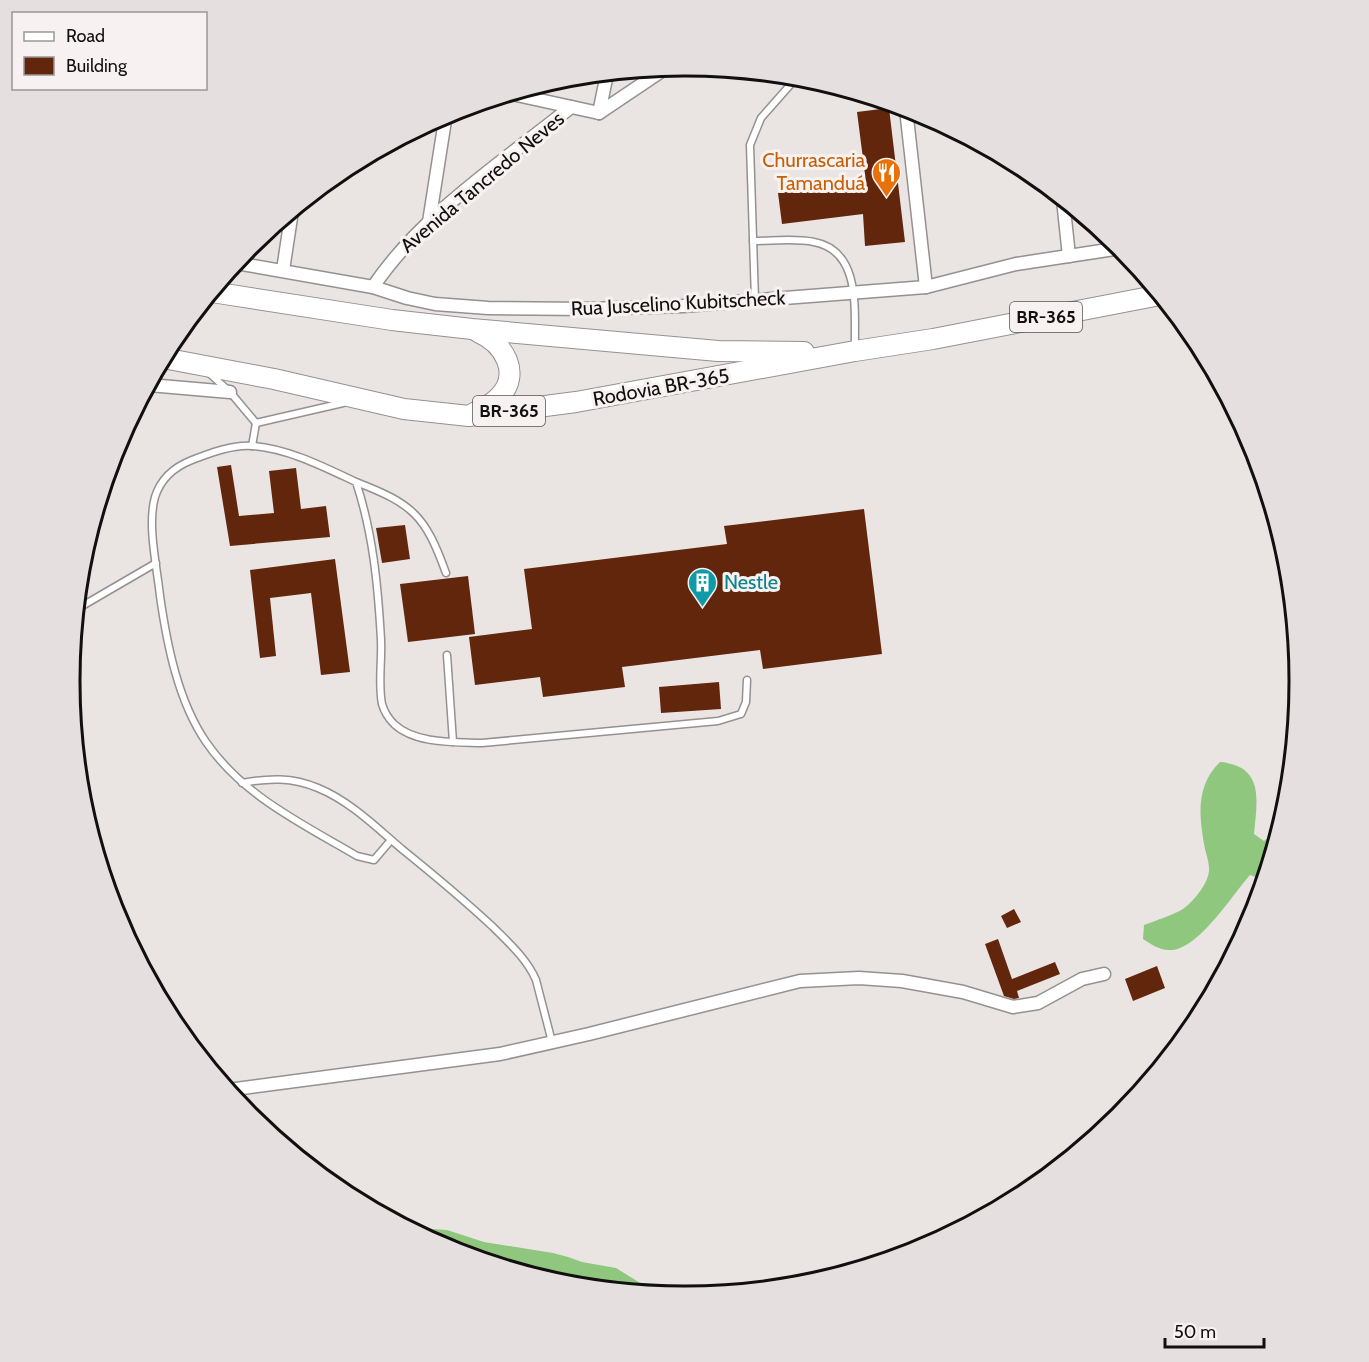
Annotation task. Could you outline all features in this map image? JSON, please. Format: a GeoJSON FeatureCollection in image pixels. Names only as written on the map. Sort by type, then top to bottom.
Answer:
{"type":"FeatureCollection","features":[{"type":"Feature","properties":{"kind":"main road","name":"BR-365"},"geometry":{"type":"LineString","coordinates":[[222,293],[392,320],[472,329],[718,351],[855,351]]}},
{"type":"Feature","properties":{"kind":"main road","name":"Rodovia BR-365"},"geometry":{"type":"LineString","coordinates":[[173,360],[404,409],[470,416],[576,402],[933,339],[1151,297]]}},
{"type":"Feature","properties":{"kind":"main road","name":"BR-365"},"geometry":{"type":"LineString","coordinates":[[470,416],[500,396],[506,387],[509,374],[508,363],[502,348],[486,335],[472,329]]}},
{"type":"Feature","properties":{"kind":"street"},"geometry":{"type":"LineString","coordinates":[[527,97],[599,113],[652,78]]}},
{"type":"Feature","properties":{"kind":"street"},"geometry":{"type":"LineString","coordinates":[[599,113],[606,82]]}},
{"type":"Feature","properties":{"kind":"street","name":"Avenida Tancredo Neves"},"geometry":{"type":"LineString","coordinates":[[373,287],[400,250],[429,222],[571,107]]}},
{"type":"Feature","properties":{"kind":"street"},"geometry":{"type":"LineString","coordinates":[[907,120],[926,287]]}},
{"type":"Feature","properties":{"kind":"street"},"geometry":{"type":"LineString","coordinates":[[429,222],[444,127]]}},
{"type":"Feature","properties":{"kind":"street"},"geometry":{"type":"LineString","coordinates":[[1064,211],[1069,256]]}},
{"type":"Feature","properties":{"kind":"street"},"geometry":{"type":"LineString","coordinates":[[283,270],[290,224]]}},
{"type":"Feature","properties":{"kind":"street","name":"Rua Juscelino Kubitscheck"},"geometry":{"type":"LineString","coordinates":[[247,265],[373,287],[435,304],[488,308],[586,309],[684,306],[926,287],[1016,264],[1108,250]]}},
{"type":"Feature","properties":{"kind":"street"},"geometry":{"type":"LineString","coordinates":[[157,386],[230,392]]}},
{"type":"Feature","properties":{"kind":"street"},"geometry":{"type":"LineString","coordinates":[[238,1089],[500,1054],[800,981],[859,978],[902,981],[963,992],[1013,1007],[1038,1003],[1082,979],[1104,974]]}},
{"type":"Feature","properties":{"kind":"lane"},"geometry":{"type":"LineString","coordinates":[[755,300],[750,145],[761,118],[788,86]]}},
{"type":"Feature","properties":{"kind":"lane"},"geometry":{"type":"LineString","coordinates":[[753,241],[811,241],[825,244],[841,255],[848,266],[854,293],[855,351]]}},
{"type":"Feature","properties":{"kind":"lane"},"geometry":{"type":"LineString","coordinates":[[195,363],[230,392],[256,423],[252,446]]}},
{"type":"Feature","properties":{"kind":"lane"},"geometry":{"type":"LineString","coordinates":[[256,423],[309,409],[361,399]]}},
{"type":"Feature","properties":{"kind":"lane"},"geometry":{"type":"LineString","coordinates":[[391,840],[374,860],[365,859],[266,802],[226,767],[206,741],[190,713],[175,668],[162,607],[153,519],[155,499],[159,486],[168,474],[181,464],[235,447],[252,446],[314,462],[387,494],[405,505],[422,521],[434,539],[446,573]]}},
{"type":"Feature","properties":{"kind":"lane"},"geometry":{"type":"LineString","coordinates":[[356,482],[366,511],[374,555],[381,639],[382,705],[395,725],[409,734],[453,742],[482,743],[734,718],[744,710],[747,680]]}},
{"type":"Feature","properties":{"kind":"lane"},"geometry":{"type":"LineString","coordinates":[[85,604],[156,563]]}},
{"type":"Feature","properties":{"kind":"lane"},"geometry":{"type":"LineString","coordinates":[[447,655],[453,742]]}},
{"type":"Feature","properties":{"kind":"lane"},"geometry":{"type":"LineString","coordinates":[[242,783],[274,778],[291,780],[318,788],[347,805],[463,899],[524,959],[536,980],[552,1042]]}},
{"type":"Feature","properties":{"kind":"green space"},"geometry":{"type":"Polygon","coordinates":[[[1220,762],[1245,770],[1255,787],[1254,834],[1264,841],[1268,838],[1256,877],[1250,875],[1214,920],[1191,942],[1180,948],[1162,949],[1143,939],[1144,925],[1183,909],[1198,894],[1209,873],[1201,826],[1201,803],[1206,781],[1220,762]]]}},
{"type":"Feature","properties":{"kind":"green space"},"geometry":{"type":"Polygon","coordinates":[[[429,1228],[447,1230],[484,1242],[553,1253],[582,1262],[616,1268],[641,1284],[567,1274],[528,1265],[490,1253],[429,1228]]]}},
{"type":"Feature","properties":{"kind":"building"},"geometry":{"type":"Polygon","coordinates":[[[879,109],[890,113],[905,242],[865,246],[863,214],[782,224],[778,193],[866,182],[857,112],[879,109]]]}},
{"type":"Feature","properties":{"kind":"building"},"geometry":{"type":"Polygon","coordinates":[[[231,465],[239,516],[274,513],[269,471],[296,468],[301,509],[326,506],[330,537],[230,546],[217,467],[231,465]]]}},
{"type":"Feature","properties":{"kind":"building","name":"Nestle"},"geometry":{"type":"Polygon","coordinates":[[[864,509],[882,654],[763,669],[760,650],[622,667],[625,687],[543,697],[540,677],[475,685],[469,637],[532,629],[524,569],[727,544],[724,526],[864,509]]]}},
{"type":"Feature","properties":{"kind":"building"},"geometry":{"type":"Polygon","coordinates":[[[405,525],[410,559],[382,563],[376,528],[405,525]]]}},
{"type":"Feature","properties":{"kind":"building"},"geometry":{"type":"Polygon","coordinates":[[[335,559],[350,672],[321,675],[311,593],[270,598],[276,656],[260,658],[250,570],[335,559]]]}},
{"type":"Feature","properties":{"kind":"building"},"geometry":{"type":"Polygon","coordinates":[[[468,576],[475,634],[408,642],[400,584],[468,576]]]}},
{"type":"Feature","properties":{"kind":"building"},"geometry":{"type":"Polygon","coordinates":[[[719,682],[721,709],[661,713],[659,687],[719,682]]]}},
{"type":"Feature","properties":{"kind":"building"},"geometry":{"type":"Polygon","coordinates":[[[1014,909],[1021,922],[1007,928],[1001,916],[1014,909]]]}},
{"type":"Feature","properties":{"kind":"building"},"geometry":{"type":"Polygon","coordinates":[[[998,939],[1012,979],[1055,962],[1060,974],[1017,991],[1019,998],[1004,996],[985,944],[998,939]]]}},
{"type":"Feature","properties":{"kind":"building"},"geometry":{"type":"Polygon","coordinates":[[[1157,966],[1165,988],[1133,1001],[1125,979],[1157,966]]]}},
{"type":"Feature","properties":{"kind":"place","name":"Churrascaria Tamanduá"},"geometry":{"type":"Point","coordinates":[886,198]}},
{"type":"Feature","properties":{"kind":"place","name":"Nestle"},"geometry":{"type":"Point","coordinates":[703,608]}}]}
